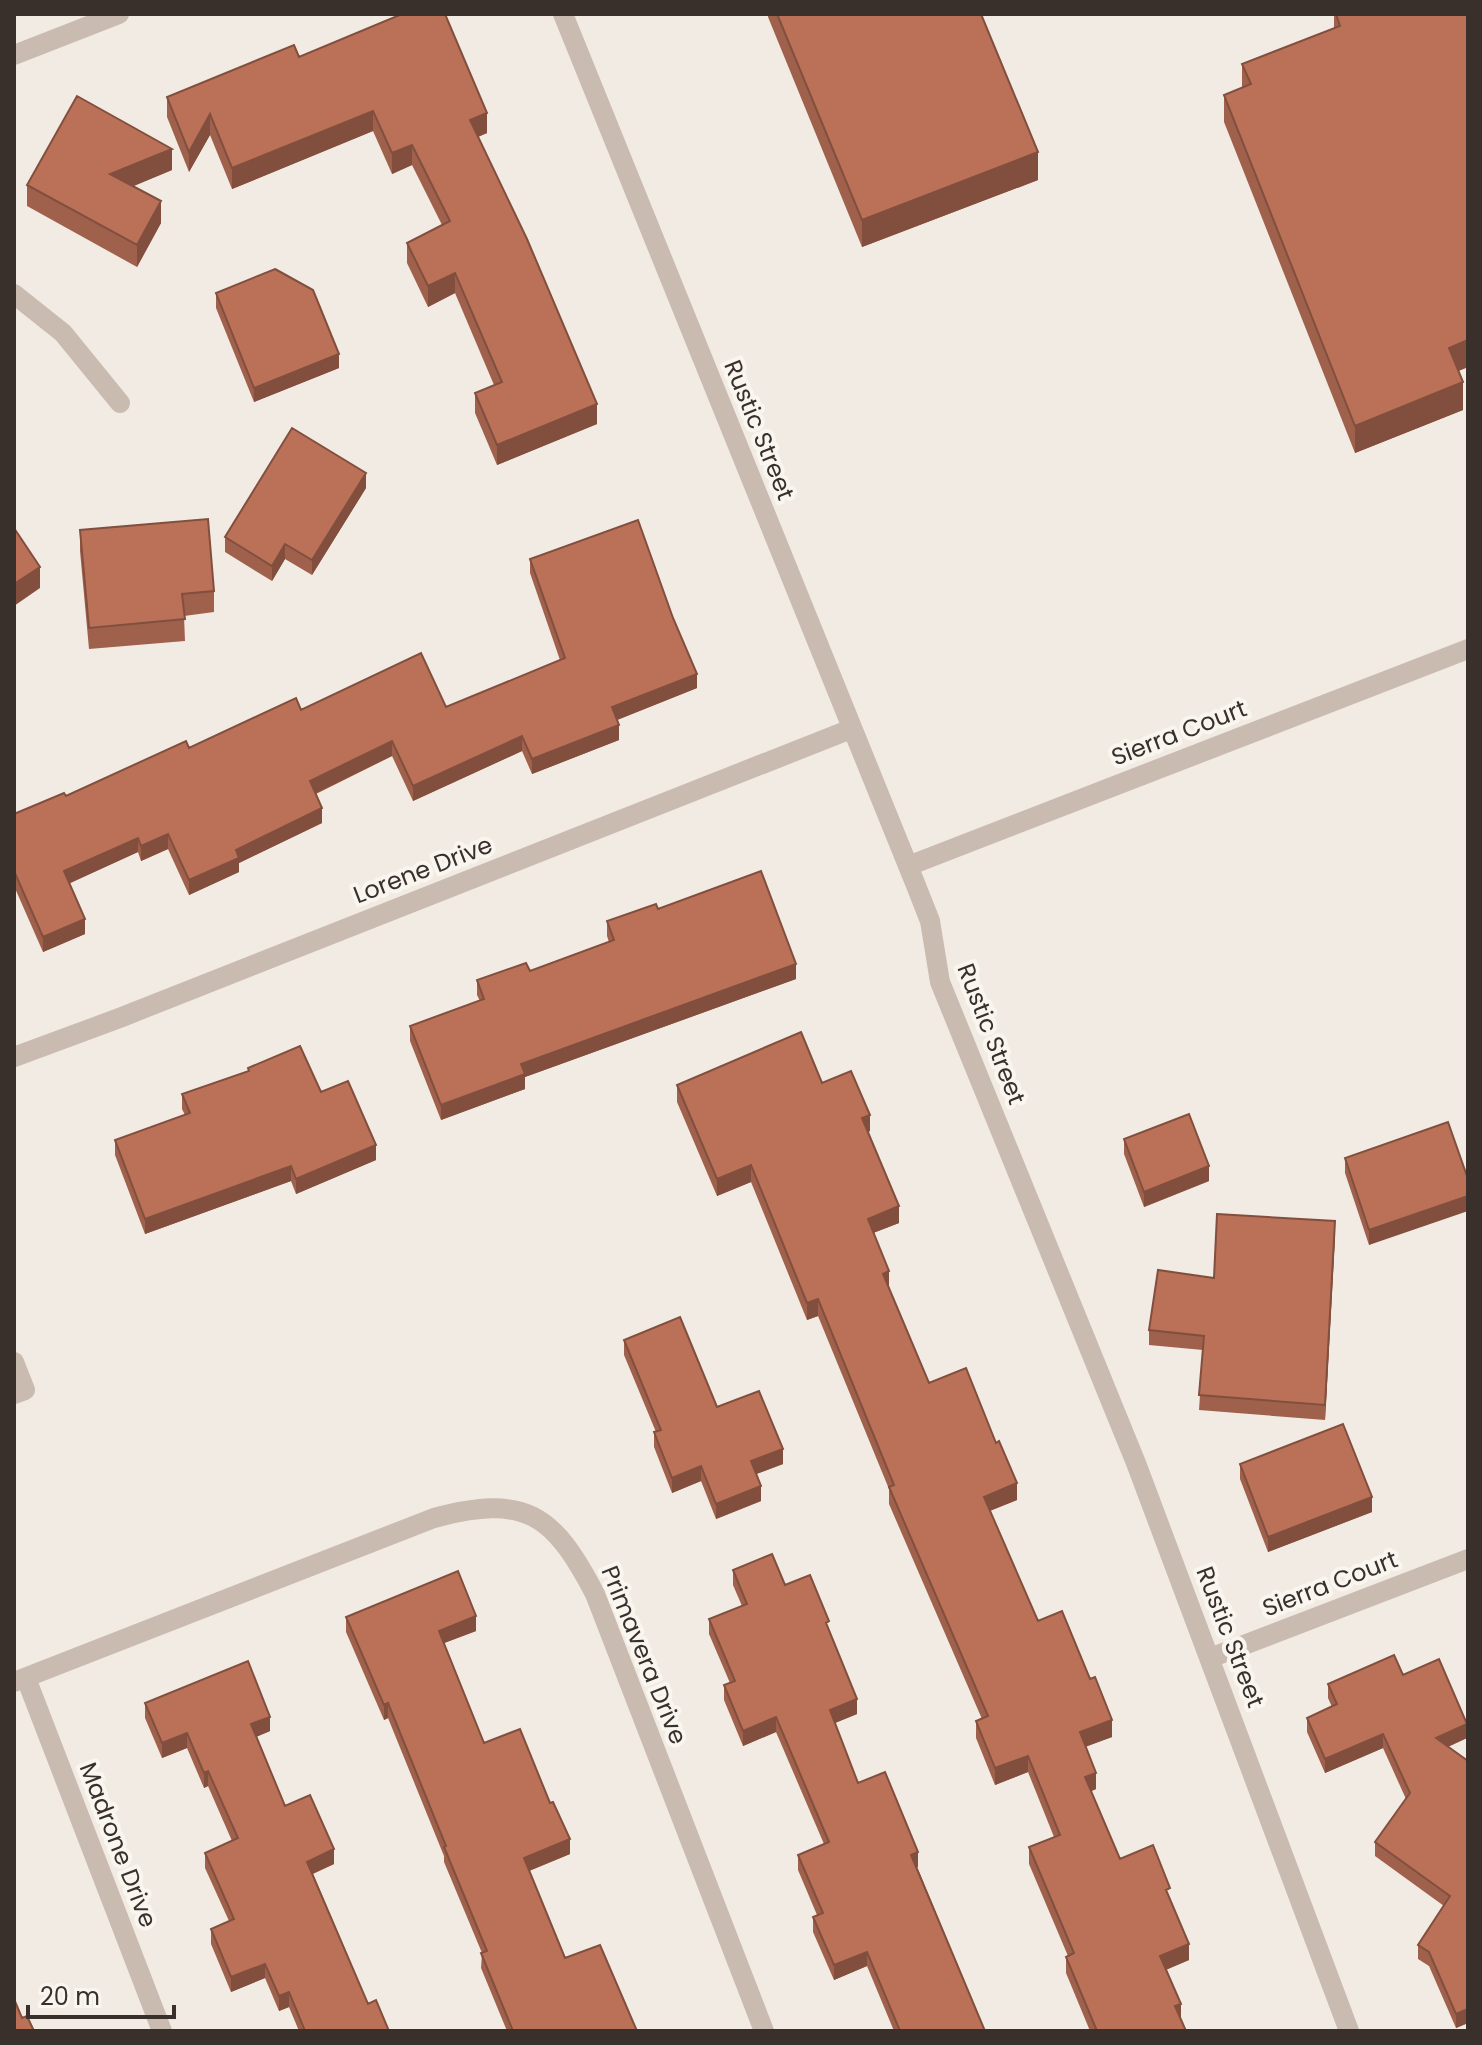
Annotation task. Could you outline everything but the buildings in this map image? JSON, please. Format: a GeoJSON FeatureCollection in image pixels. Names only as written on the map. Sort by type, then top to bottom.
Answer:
{"type":"FeatureCollection","features":[{"type":"Feature","properties":{"kind":"street"},"geometry":{"type":"LineString","coordinates":[[14,55],[119,14]]}},
{"type":"Feature","properties":{"kind":"street","name":"Rustic Street"},"geometry":{"type":"LineString","coordinates":[[563,14],[930,921],[940,982],[1136,1463],[1349,2031]]}},
{"type":"Feature","properties":{"kind":"street"},"geometry":{"type":"LineString","coordinates":[[14,294],[63,333],[120,403]]}},
{"type":"Feature","properties":{"kind":"street","name":"Sierra Court"},"geometry":{"type":"LineString","coordinates":[[908,866],[1468,649]]}},
{"type":"Feature","properties":{"kind":"street","name":"Lorene Drive"},"geometry":{"type":"LineString","coordinates":[[14,1057],[851,729]]}},
{"type":"Feature","properties":{"kind":"street"},"geometry":{"type":"LineString","coordinates":[[14,1362],[25,1390],[14,1394]]}},
{"type":"Feature","properties":{"kind":"street","name":"Primavera Drive"},"geometry":{"type":"LineString","coordinates":[[20,1680],[434,1518],[470,1509],[492,1508],[532,1515],[561,1537],[595,1594],[764,2031]]}},
{"type":"Feature","properties":{"kind":"street","name":"Sierra Court"},"geometry":{"type":"LineString","coordinates":[[1210,1658],[1468,1559]]}},
{"type":"Feature","properties":{"kind":"street","name":"Madrone Drive"},"geometry":{"type":"LineString","coordinates":[[20,1680],[162,2031]]}}]}
